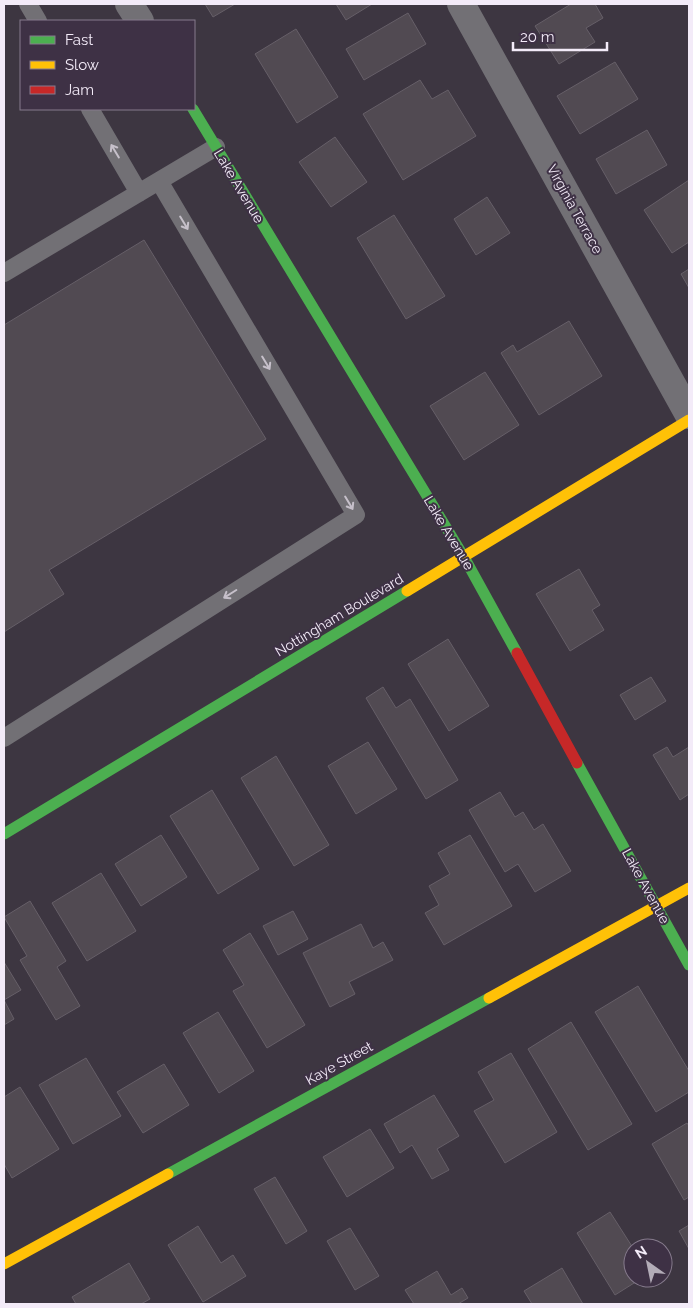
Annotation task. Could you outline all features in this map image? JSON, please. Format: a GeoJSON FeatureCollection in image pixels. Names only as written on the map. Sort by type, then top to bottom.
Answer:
{"type":"FeatureCollection","features":[{"type":"Feature","properties":{"kind":"street"},"geometry":{"type":"LineString","coordinates":[[129,4],[139,20]]}},
{"type":"Feature","properties":{"kind":"street","name":"Virginia Terrace"},"geometry":{"type":"LineString","coordinates":[[461,4],[689,415]]}},
{"type":"Feature","properties":{"kind":"street","name":"Lake Avenue"},"geometry":{"type":"LineString","coordinates":[[194,110],[464,556],[689,965]]}},
{"type":"Feature","properties":{"kind":"street","name":"Nottingham Boulevard"},"geometry":{"type":"LineString","coordinates":[[4,834],[689,420]]}},
{"type":"Feature","properties":{"kind":"street","name":"Kaye Street"},"geometry":{"type":"LineString","coordinates":[[4,1264],[689,888]]}},
{"type":"Feature","properties":{"kind":"lane"},"geometry":{"type":"LineString","coordinates":[[28,4],[37,20]]}},
{"type":"Feature","properties":{"kind":"lane"},"geometry":{"type":"LineString","coordinates":[[91,110],[139,192]]}},
{"type":"Feature","properties":{"kind":"lane"},"geometry":{"type":"LineString","coordinates":[[4,273],[216,147]]}},
{"type":"Feature","properties":{"kind":"lane"},"geometry":{"type":"LineString","coordinates":[[4,738],[356,515],[159,181]]}},
{"type":"Feature","properties":{"kind":"building"},"geometry":{"type":"Polygon","coordinates":[[[205,4],[235,4],[213,17],[205,4]]]}},
{"type":"Feature","properties":{"kind":"building"},"geometry":{"type":"Polygon","coordinates":[[[336,4],[372,4],[346,20],[336,4]]]}},
{"type":"Feature","properties":{"kind":"building"},"geometry":{"type":"Polygon","coordinates":[[[571,4],[595,4],[603,18],[586,28],[595,42],[559,64],[535,26],[571,4]]]}},
{"type":"Feature","properties":{"kind":"building"},"geometry":{"type":"Polygon","coordinates":[[[408,13],[426,44],[364,80],[346,49],[408,13]]]}},
{"type":"Feature","properties":{"kind":"building"},"geometry":{"type":"Polygon","coordinates":[[[296,29],[338,97],[297,123],[255,54],[296,29]]]}},
{"type":"Feature","properties":{"kind":"building"},"geometry":{"type":"Polygon","coordinates":[[[615,62],[638,99],[580,134],[557,96],[615,62]]]}},
{"type":"Feature","properties":{"kind":"building"},"geometry":{"type":"Polygon","coordinates":[[[420,80],[432,99],[448,90],[476,136],[403,180],[363,114],[420,80]]]}},
{"type":"Feature","properties":{"kind":"building"},"geometry":{"type":"Polygon","coordinates":[[[647,130],[667,165],[616,194],[596,159],[647,130]]]}},
{"type":"Feature","properties":{"kind":"building"},"geometry":{"type":"Polygon","coordinates":[[[335,137],[367,182],[331,207],[299,162],[335,137]]]}},
{"type":"Feature","properties":{"kind":"building"},"geometry":{"type":"Polygon","coordinates":[[[689,180],[689,242],[672,253],[644,210],[689,180]]]}},
{"type":"Feature","properties":{"kind":"building"},"geometry":{"type":"Polygon","coordinates":[[[487,197],[510,233],[476,255],[454,219],[487,197]]]}},
{"type":"Feature","properties":{"kind":"building"},"geometry":{"type":"Polygon","coordinates":[[[394,215],[445,296],[406,319],[357,238],[394,215]]]}},
{"type":"Feature","properties":{"kind":"building"},"geometry":{"type":"Polygon","coordinates":[[[144,240],[266,439],[49,570],[64,594],[4,632],[4,325],[144,240]]]}},
{"type":"Feature","properties":{"kind":"building"},"geometry":{"type":"Polygon","coordinates":[[[689,269],[689,288],[681,274],[689,269]]]}},
{"type":"Feature","properties":{"kind":"building"},"geometry":{"type":"Polygon","coordinates":[[[569,321],[602,376],[539,415],[501,353],[513,345],[517,352],[569,321]]]}},
{"type":"Feature","properties":{"kind":"building"},"geometry":{"type":"Polygon","coordinates":[[[485,372],[519,425],[464,460],[430,406],[485,372]]]}},
{"type":"Feature","properties":{"kind":"building"},"geometry":{"type":"Polygon","coordinates":[[[579,569],[600,605],[592,610],[604,630],[570,651],[536,594],[579,569]]]}},
{"type":"Feature","properties":{"kind":"building"},"geometry":{"type":"Polygon","coordinates":[[[448,639],[489,706],[449,731],[408,664],[448,639]]]}},
{"type":"Feature","properties":{"kind":"building"},"geometry":{"type":"Polygon","coordinates":[[[651,677],[666,701],[635,720],[620,695],[651,677]]]}},
{"type":"Feature","properties":{"kind":"building"},"geometry":{"type":"Polygon","coordinates":[[[383,687],[396,708],[410,699],[458,780],[426,799],[366,698],[383,687]]]}},
{"type":"Feature","properties":{"kind":"building"},"geometry":{"type":"Polygon","coordinates":[[[368,742],[397,789],[356,814],[328,766],[368,742]]]}},
{"type":"Feature","properties":{"kind":"building"},"geometry":{"type":"Polygon","coordinates":[[[667,747],[673,757],[689,747],[689,794],[680,800],[653,755],[667,747]]]}},
{"type":"Feature","properties":{"kind":"building"},"geometry":{"type":"Polygon","coordinates":[[[276,756],[329,845],[294,866],[241,778],[276,756]]]}},
{"type":"Feature","properties":{"kind":"building"},"geometry":{"type":"Polygon","coordinates":[[[212,790],[259,869],[218,894],[170,816],[212,790]]]}},
{"type":"Feature","properties":{"kind":"building"},"geometry":{"type":"Polygon","coordinates":[[[500,792],[515,817],[523,812],[534,830],[543,824],[571,871],[535,892],[518,864],[505,872],[469,810],[500,792]]]}},
{"type":"Feature","properties":{"kind":"building"},"geometry":{"type":"Polygon","coordinates":[[[161,835],[187,877],[141,906],[115,864],[161,835]]]}},
{"type":"Feature","properties":{"kind":"building"},"geometry":{"type":"Polygon","coordinates":[[[470,835],[512,906],[444,945],[425,913],[439,905],[429,886],[450,874],[438,853],[470,835]]]}},
{"type":"Feature","properties":{"kind":"building"},"geometry":{"type":"Polygon","coordinates":[[[101,873],[136,931],[87,961],[52,903],[101,873]]]}},
{"type":"Feature","properties":{"kind":"building"},"geometry":{"type":"Polygon","coordinates":[[[30,901],[66,961],[57,967],[80,1006],[56,1020],[20,960],[27,956],[4,917],[30,901]]]}},
{"type":"Feature","properties":{"kind":"building"},"geometry":{"type":"Polygon","coordinates":[[[293,911],[308,939],[278,955],[263,926],[293,911]]]}},
{"type":"Feature","properties":{"kind":"building"},"geometry":{"type":"Polygon","coordinates":[[[361,924],[373,948],[383,942],[393,960],[349,982],[355,994],[330,1007],[303,953],[361,924]]]}},
{"type":"Feature","properties":{"kind":"building"},"geometry":{"type":"Polygon","coordinates":[[[250,933],[305,1025],[267,1048],[233,991],[244,985],[223,950],[250,933]]]}},
{"type":"Feature","properties":{"kind":"building"},"geometry":{"type":"Polygon","coordinates":[[[4,962],[21,990],[4,1000],[4,962]]]}},
{"type":"Feature","properties":{"kind":"building"},"geometry":{"type":"Polygon","coordinates":[[[638,986],[689,1071],[689,1092],[656,1112],[595,1012],[638,986]]]}},
{"type":"Feature","properties":{"kind":"building"},"geometry":{"type":"Polygon","coordinates":[[[4,1000],[14,1019],[4,1025],[4,1000]]]}},
{"type":"Feature","properties":{"kind":"building"},"geometry":{"type":"Polygon","coordinates":[[[218,1012],[254,1071],[219,1093],[183,1033],[218,1012]]]}},
{"type":"Feature","properties":{"kind":"building"},"geometry":{"type":"Polygon","coordinates":[[[571,1022],[632,1124],[588,1150],[528,1049],[571,1022]]]}},
{"type":"Feature","properties":{"kind":"building"},"geometry":{"type":"Polygon","coordinates":[[[511,1053],[557,1132],[505,1163],[474,1111],[494,1100],[478,1072],[511,1053]]]}},
{"type":"Feature","properties":{"kind":"building"},"geometry":{"type":"Polygon","coordinates":[[[86,1058],[121,1116],[73,1144],[39,1085],[86,1058]]]}},
{"type":"Feature","properties":{"kind":"building"},"geometry":{"type":"Polygon","coordinates":[[[164,1064],[189,1105],[143,1133],[117,1092],[164,1064]]]}},
{"type":"Feature","properties":{"kind":"building"},"geometry":{"type":"Polygon","coordinates":[[[20,1087],[59,1149],[12,1178],[4,1164],[4,1097],[20,1087]]]}},
{"type":"Feature","properties":{"kind":"building"},"geometry":{"type":"Polygon","coordinates":[[[434,1095],[459,1136],[437,1149],[449,1170],[432,1179],[412,1145],[400,1153],[384,1124],[434,1095]]]}},
{"type":"Feature","properties":{"kind":"building"},"geometry":{"type":"Polygon","coordinates":[[[687,1123],[689,1126],[689,1197],[684,1200],[652,1144],[687,1123]]]}},
{"type":"Feature","properties":{"kind":"building"},"geometry":{"type":"Polygon","coordinates":[[[370,1129],[394,1168],[347,1197],[323,1157],[370,1129]]]}},
{"type":"Feature","properties":{"kind":"building"},"geometry":{"type":"Polygon","coordinates":[[[275,1177],[307,1231],[286,1244],[254,1189],[275,1177]]]}},
{"type":"Feature","properties":{"kind":"building"},"geometry":{"type":"Polygon","coordinates":[[[610,1212],[627,1238],[623,1238],[623,1288],[626,1288],[615,1295],[577,1233],[610,1212]]]}},
{"type":"Feature","properties":{"kind":"building"},"geometry":{"type":"Polygon","coordinates":[[[689,1225],[689,1249],[679,1231],[689,1225]]]}},
{"type":"Feature","properties":{"kind":"building"},"geometry":{"type":"Polygon","coordinates":[[[198,1226],[221,1263],[233,1255],[246,1276],[203,1302],[168,1245],[198,1226]]]}},
{"type":"Feature","properties":{"kind":"building"},"geometry":{"type":"Polygon","coordinates":[[[350,1228],[379,1276],[355,1290],[327,1241],[350,1228]]]}},
{"type":"Feature","properties":{"kind":"building"},"geometry":{"type":"Polygon","coordinates":[[[129,1263],[150,1299],[141,1304],[76,1304],[72,1297],[129,1263]]]}},
{"type":"Feature","properties":{"kind":"building"},"geometry":{"type":"Polygon","coordinates":[[[562,1268],[583,1304],[532,1304],[524,1291],[562,1268]]]}},
{"type":"Feature","properties":{"kind":"building"},"geometry":{"type":"Polygon","coordinates":[[[437,1271],[451,1295],[462,1288],[468,1298],[458,1304],[414,1304],[405,1290],[437,1271]]]}},
{"type":"Feature","properties":{"kind":"traffic: fast"},"geometry":{"type":"LineString","coordinates":[[194,110],[464,557],[517,653]]}},
{"type":"Feature","properties":{"kind":"traffic: fast"},"geometry":{"type":"LineString","coordinates":[[4,834],[407,591]]}},
{"type":"Feature","properties":{"kind":"traffic: fast"},"geometry":{"type":"LineString","coordinates":[[577,763],[689,965]]}},
{"type":"Feature","properties":{"kind":"traffic: fast"},"geometry":{"type":"LineString","coordinates":[[168,1174],[489,998]]}},
{"type":"Feature","properties":{"kind":"traffic: slow"},"geometry":{"type":"LineString","coordinates":[[407,591],[689,420]]}},
{"type":"Feature","properties":{"kind":"traffic: slow"},"geometry":{"type":"LineString","coordinates":[[489,998],[689,888]]}},
{"type":"Feature","properties":{"kind":"traffic: slow"},"geometry":{"type":"LineString","coordinates":[[4,1264],[168,1174]]}},
{"type":"Feature","properties":{"kind":"traffic: jam"},"geometry":{"type":"LineString","coordinates":[[517,653],[577,763]]}}]}
